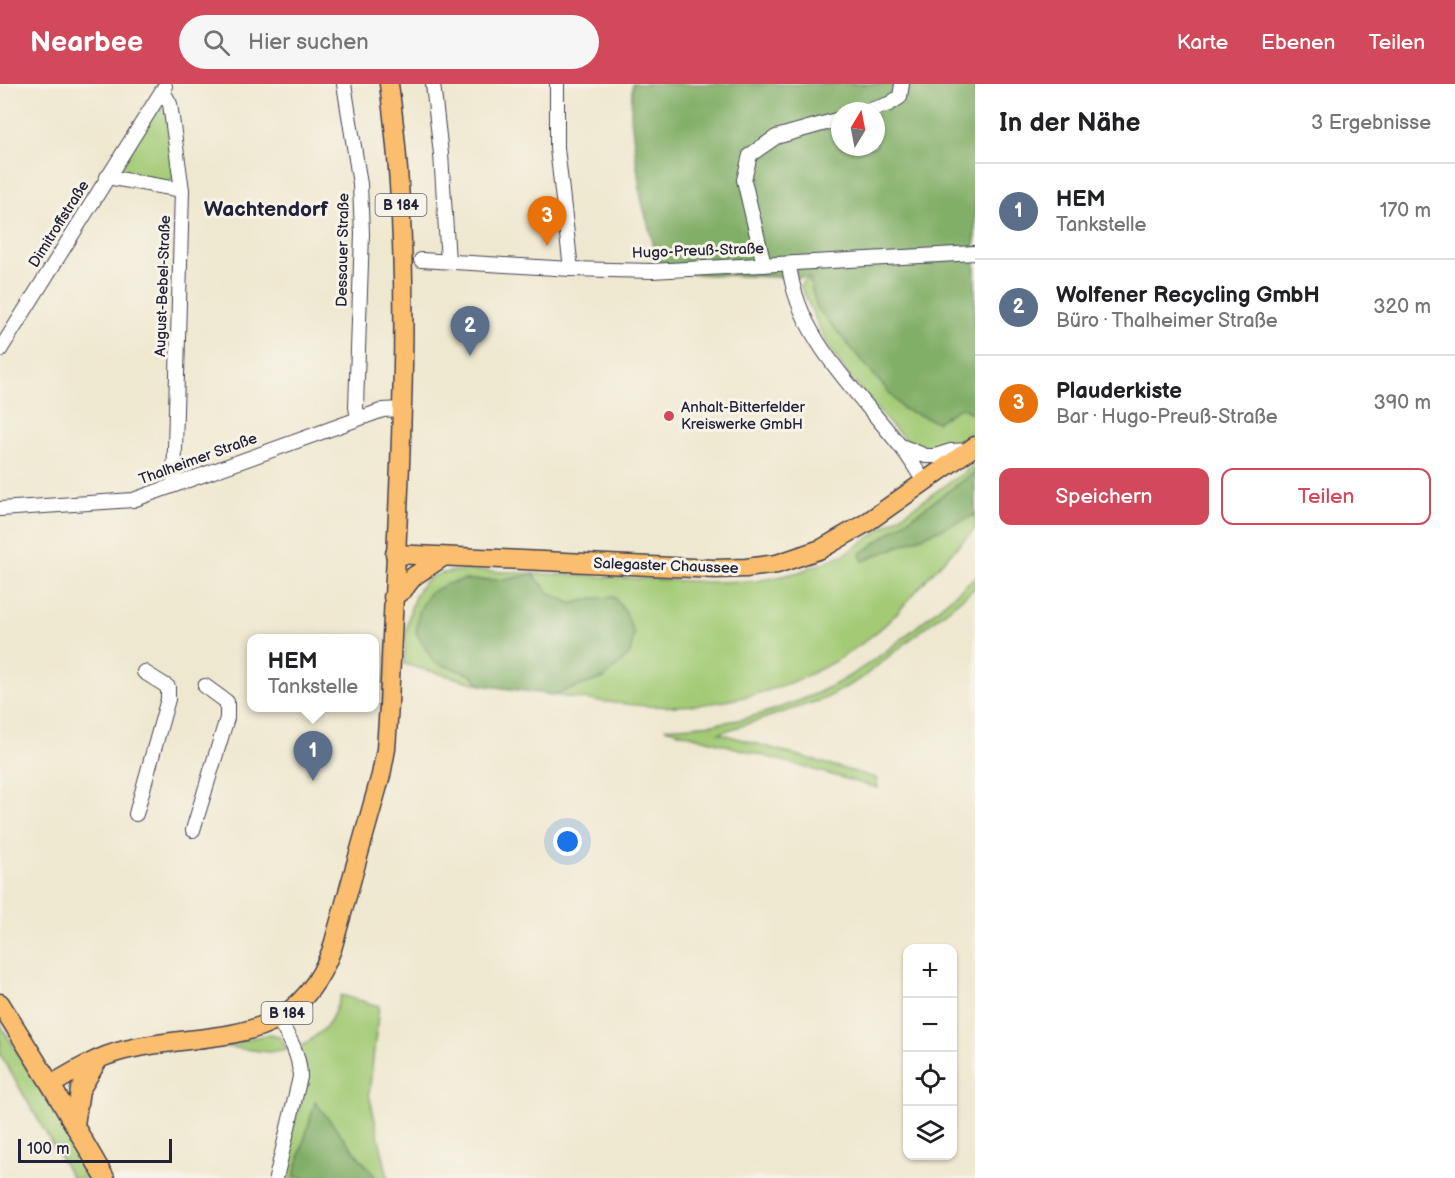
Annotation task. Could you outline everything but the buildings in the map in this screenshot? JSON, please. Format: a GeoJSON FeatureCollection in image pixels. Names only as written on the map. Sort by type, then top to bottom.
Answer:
{"type":"FeatureCollection","features":[{"type":"Feature","properties":{"kind":"main road","name":"B 184"},"geometry":{"type":"LineString","coordinates":[[51,1085],[98,1059],[134,1048],[235,1034],[256,1028],[277,1018],[296,1006],[312,988],[332,949],[381,775],[386,749],[389,705],[402,409],[404,303],[396,143],[389,84]]}},
{"type":"Feature","properties":{"kind":"main road","name":"Salegaster Chaussee"},"geometry":{"type":"LineString","coordinates":[[395,554],[715,569],[762,567],[800,558],[835,543],[972,448]]}},
{"type":"Feature","properties":{"kind":"main road"},"geometry":{"type":"LineString","coordinates":[[393,597],[403,590],[422,569],[443,556]]}},
{"type":"Feature","properties":{"kind":"main road"},"geometry":{"type":"LineString","coordinates":[[0,1003],[105,1178]]}},
{"type":"Feature","properties":{"kind":"main road"},"geometry":{"type":"LineString","coordinates":[[75,1125],[80,1090],[98,1059]]}},
{"type":"Feature","properties":{"kind":"street","name":"Dessauer Straße"},"geometry":{"type":"LineString","coordinates":[[344,84],[360,184],[363,234],[356,407],[358,418]]}},
{"type":"Feature","properties":{"kind":"street"},"geometry":{"type":"LineString","coordinates":[[433,84],[441,154],[448,261]]}},
{"type":"Feature","properties":{"kind":"street"},"geometry":{"type":"LineString","coordinates":[[557,84],[557,148],[571,269]]}},
{"type":"Feature","properties":{"kind":"street"},"geometry":{"type":"LineString","coordinates":[[885,106],[900,97],[902,84]]}},
{"type":"Feature","properties":{"kind":"street","name":"Dimitroffstraße"},"geometry":{"type":"LineString","coordinates":[[0,350],[165,87]]}},
{"type":"Feature","properties":{"kind":"street","name":"August-Bebel-Straße"},"geometry":{"type":"LineString","coordinates":[[165,87],[170,104],[182,190],[174,485]]}},
{"type":"Feature","properties":{"kind":"street"},"geometry":{"type":"LineString","coordinates":[[764,265],[744,180],[750,155],[776,136],[831,121]]}},
{"type":"Feature","properties":{"kind":"street","name":"Dimitroffstraße"},"geometry":{"type":"LineString","coordinates":[[107,177],[182,190]]}},
{"type":"Feature","properties":{"kind":"street","name":"Hugo-Preuß-Straße"},"geometry":{"type":"LineString","coordinates":[[421,260],[571,269],[652,271],[975,253]]}},
{"type":"Feature","properties":{"kind":"street"},"geometry":{"type":"LineString","coordinates":[[789,264],[791,282],[797,300],[819,343],[841,376],[900,446],[925,482]]}},
{"type":"Feature","properties":{"kind":"street","name":"Thalheimer Straße"},"geometry":{"type":"LineString","coordinates":[[0,509],[133,500],[358,418],[383,410],[402,409]]}},
{"type":"Feature","properties":{"kind":"street"},"geometry":{"type":"LineString","coordinates":[[900,446],[926,456],[972,448]]}},
{"type":"Feature","properties":{"kind":"street"},"geometry":{"type":"LineString","coordinates":[[136,814],[168,699],[168,687],[144,672]]}},
{"type":"Feature","properties":{"kind":"street"},"geometry":{"type":"LineString","coordinates":[[193,830],[227,718],[227,702],[206,686]]}},
{"type":"Feature","properties":{"kind":"street"},"geometry":{"type":"LineString","coordinates":[[276,1178],[300,1077],[297,1052],[277,1018]]}},
{"type":"Feature","properties":{"kind":"green space"},"geometry":{"type":"Polygon","coordinates":[[[632,84],[975,84],[975,415],[961,407],[937,422],[903,409],[817,308],[809,278],[661,273],[641,198],[631,118],[632,84]]]}},
{"type":"Feature","properties":{"kind":"green space"},"geometry":{"type":"Polygon","coordinates":[[[161,107],[167,111],[174,180],[154,181],[123,173],[119,170],[154,111],[161,107]]]}},
{"type":"Feature","properties":{"kind":"green space"},"geometry":{"type":"Polygon","coordinates":[[[809,278],[817,308],[975,415],[975,430],[949,447],[938,450],[917,447],[905,439],[848,375],[827,344],[800,285],[809,278]]]}},
{"type":"Feature","properties":{"kind":"green space"},"geometry":{"type":"Polygon","coordinates":[[[975,465],[975,472],[860,555],[863,561],[975,515],[975,529],[898,612],[874,634],[850,652],[824,667],[767,691],[708,704],[678,706],[636,705],[552,695],[604,678],[593,598],[572,604],[549,593],[533,574],[505,580],[463,580],[434,662],[472,675],[482,685],[404,664],[412,604],[423,584],[435,575],[467,570],[709,582],[756,581],[778,577],[799,572],[845,554],[975,465]]]}},
{"type":"Feature","properties":{"kind":"green space"},"geometry":{"type":"Polygon","coordinates":[[[975,472],[975,515],[863,561],[860,554],[975,472]]]}},
{"type":"Feature","properties":{"kind":"green space"},"geometry":{"type":"Polygon","coordinates":[[[533,574],[549,593],[572,604],[593,598],[614,597],[626,613],[634,634],[630,654],[604,678],[552,695],[482,685],[472,675],[434,662],[416,633],[419,611],[429,593],[447,584],[463,580],[505,580],[533,574]]]}},
{"type":"Feature","properties":{"kind":"green space"},"geometry":{"type":"Polygon","coordinates":[[[975,577],[975,588],[859,680],[824,699],[719,733],[876,778],[878,788],[665,728],[743,719],[818,693],[859,670],[894,645],[975,577]]]}},
{"type":"Feature","properties":{"kind":"green space"},"geometry":{"type":"Polygon","coordinates":[[[341,995],[379,1006],[369,1094],[388,1178],[376,1178],[315,1103],[295,1172],[296,1178],[282,1178],[305,1086],[306,1068],[299,1048],[330,1021],[341,995]]]}},
{"type":"Feature","properties":{"kind":"green space"},"geometry":{"type":"Polygon","coordinates":[[[0,1024],[94,1178],[72,1178],[0,1054],[0,1024]]]}},
{"type":"Feature","properties":{"kind":"green space"},"geometry":{"type":"Polygon","coordinates":[[[270,1034],[279,1036],[287,1049],[269,1052],[219,1046],[270,1034]]]}},
{"type":"Feature","properties":{"kind":"green space"},"geometry":{"type":"Polygon","coordinates":[[[315,1102],[376,1178],[296,1178],[295,1172],[315,1102]]]}},
{"type":"Feature","properties":{"kind":"place","name":"Plauderkiste"},"geometry":{"type":"Point","coordinates":[547,246]}},
{"type":"Feature","properties":{"kind":"place","name":"Wolfener Recycling GmbH"},"geometry":{"type":"Point","coordinates":[470,356]}},
{"type":"Feature","properties":{"kind":"place","name":"Anhalt-Bitterfelder Kreiswerke GmbH"},"geometry":{"type":"Point","coordinates":[669,416]}},
{"type":"Feature","properties":{"kind":"place","name":"HEM"},"geometry":{"type":"Point","coordinates":[313,781]}},
{"type":"Feature","properties":{"kind":"district","name":"Wachtendorf"},"geometry":{"type":"Point","coordinates":[266,209]}}]}
